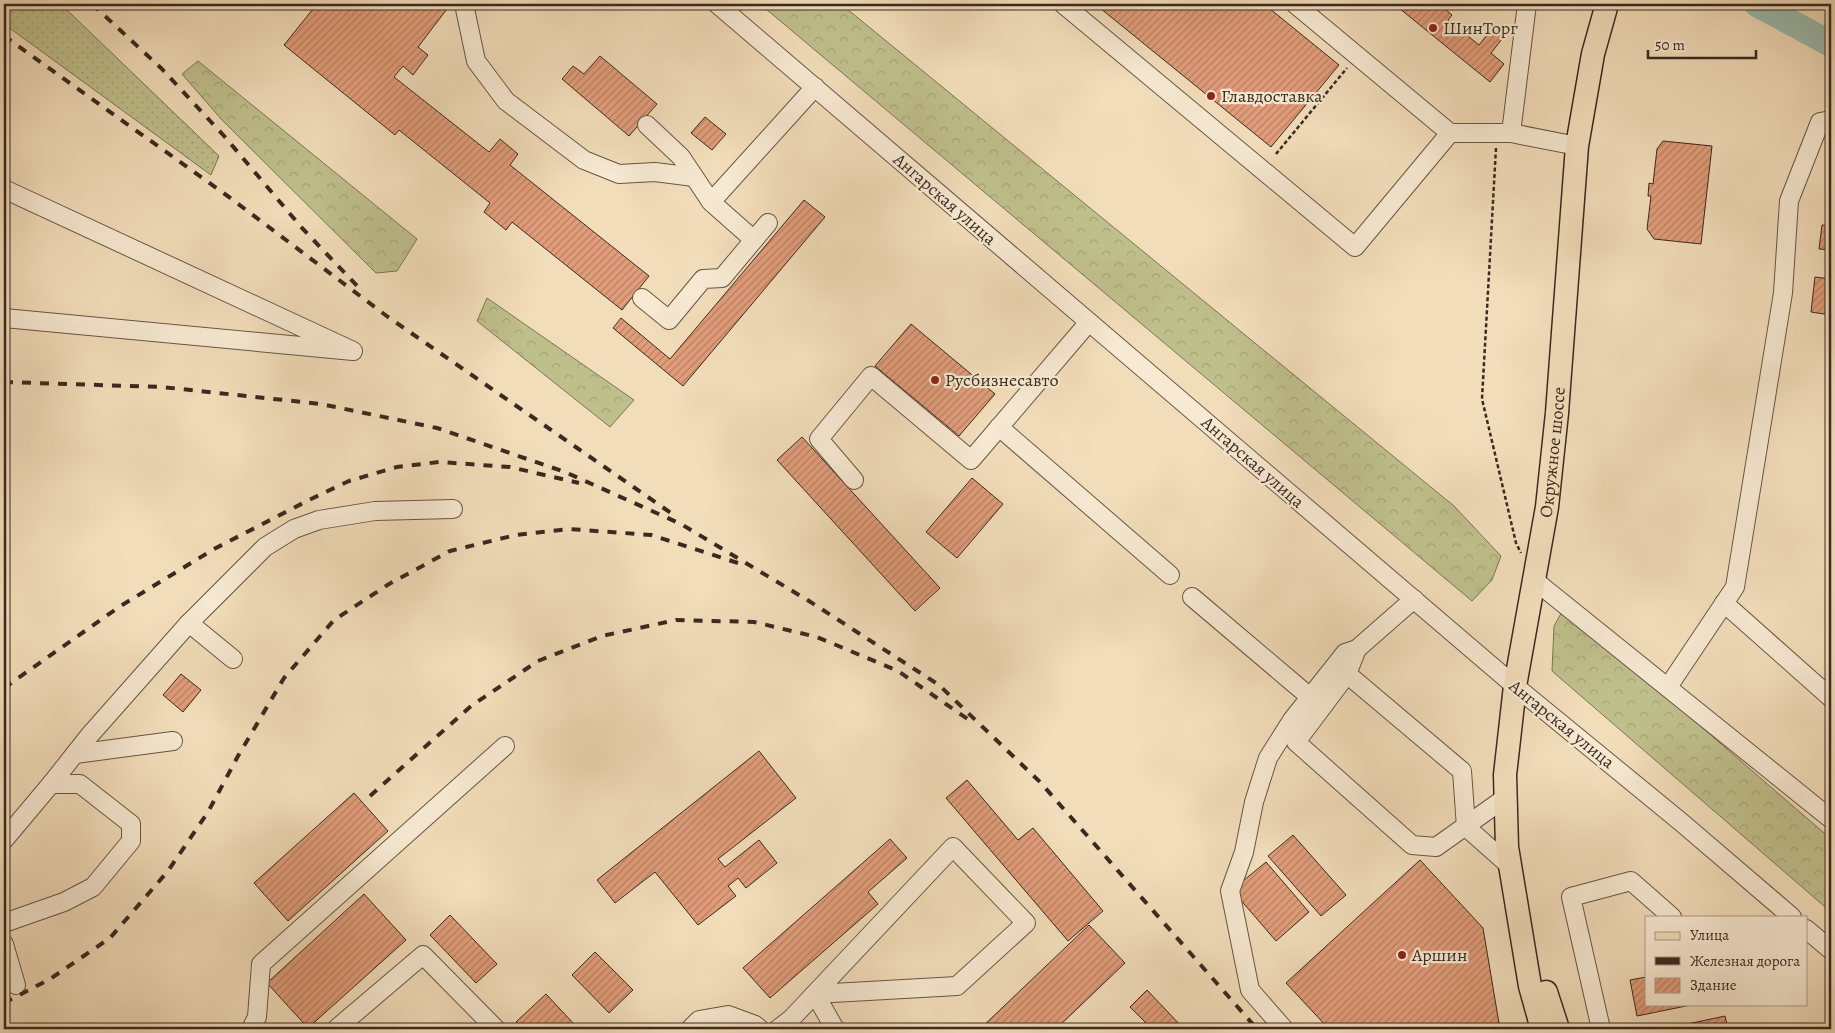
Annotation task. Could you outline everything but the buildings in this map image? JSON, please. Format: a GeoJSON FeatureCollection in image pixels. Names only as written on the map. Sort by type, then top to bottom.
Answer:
{"type":"FeatureCollection","features":[{"type":"Feature","properties":{"kind":"main road","name":"Окружное шоссе"},"geometry":{"type":"LineString","coordinates":[[1542,1029],[1530,986],[1507,847],[1505,775],[1515,686],[1547,507],[1557,413],[1577,146],[1593,54],[1608,4]]}},
{"type":"Feature","properties":{"kind":"main road","name":"Окружное шоссе"},"geometry":{"type":"LineString","coordinates":[[1516,901],[1558,1029]]}},
{"type":"Feature","properties":{"kind":"street"},"geometry":{"type":"LineString","coordinates":[[464,4],[476,61],[506,100],[584,160],[619,174],[655,172],[694,177]]}},
{"type":"Feature","properties":{"kind":"street","name":"Ангарская улица"},"geometry":{"type":"LineString","coordinates":[[717,4],[1515,686],[1681,822],[1790,916]]}},
{"type":"Feature","properties":{"kind":"street"},"geometry":{"type":"LineString","coordinates":[[1063,4],[1355,247],[1450,133]]}},
{"type":"Feature","properties":{"kind":"street"},"geometry":{"type":"LineString","coordinates":[[1295,4],[1450,133],[1511,133],[1577,146]]}},
{"type":"Feature","properties":{"kind":"street"},"geometry":{"type":"LineString","coordinates":[[1511,133],[1527,4]]}},
{"type":"Feature","properties":{"kind":"street"},"geometry":{"type":"LineString","coordinates":[[711,202],[815,87]]}},
{"type":"Feature","properties":{"kind":"street"},"geometry":{"type":"LineString","coordinates":[[1668,687],[1734,587],[1783,293],[1789,201],[1820,122],[1831,120]]}},
{"type":"Feature","properties":{"kind":"street"},"geometry":{"type":"LineString","coordinates":[[647,125],[681,157],[711,202],[754,240]]}},
{"type":"Feature","properties":{"kind":"street"},"geometry":{"type":"LineString","coordinates":[[4,189],[353,351],[4,318]]}},
{"type":"Feature","properties":{"kind":"street"},"geometry":{"type":"LineString","coordinates":[[642,298],[669,320],[703,279],[722,278],[768,223]]}},
{"type":"Feature","properties":{"kind":"street"},"geometry":{"type":"LineString","coordinates":[[854,480],[819,439],[871,376],[971,460],[1089,322]]}},
{"type":"Feature","properties":{"kind":"street"},"geometry":{"type":"LineString","coordinates":[[999,427],[1170,575]]}},
{"type":"Feature","properties":{"kind":"street"},"geometry":{"type":"LineString","coordinates":[[4,840],[75,754],[189,623],[265,547],[294,529],[319,520],[375,511],[453,509]]}},
{"type":"Feature","properties":{"kind":"street"},"geometry":{"type":"LineString","coordinates":[[1534,580],[1831,819]]}},
{"type":"Feature","properties":{"kind":"street"},"geometry":{"type":"LineString","coordinates":[[1192,598],[1310,697]]}},
{"type":"Feature","properties":{"kind":"street"},"geometry":{"type":"LineString","coordinates":[[1284,1029],[1250,990],[1230,891],[1244,852],[1254,802],[1268,758],[1292,720],[1310,697],[1345,653],[1357,649],[1414,600]]}},
{"type":"Feature","properties":{"kind":"street"},"geometry":{"type":"LineString","coordinates":[[1724,602],[1831,698]]}},
{"type":"Feature","properties":{"kind":"street"},"geometry":{"type":"LineString","coordinates":[[189,623],[233,659]]}},
{"type":"Feature","properties":{"kind":"street"},"geometry":{"type":"LineString","coordinates":[[1357,649],[1346,674],[1296,742],[1412,845],[1436,847],[1505,798]]}},
{"type":"Feature","properties":{"kind":"street"},"geometry":{"type":"LineString","coordinates":[[1346,674],[1462,771],[1466,827],[1510,866]]}},
{"type":"Feature","properties":{"kind":"street"},"geometry":{"type":"LineString","coordinates":[[75,754],[173,741]]}},
{"type":"Feature","properties":{"kind":"street"},"geometry":{"type":"LineString","coordinates":[[251,1029],[257,1017],[261,964],[505,746]]}},
{"type":"Feature","properties":{"kind":"street"},"geometry":{"type":"LineString","coordinates":[[4,923],[64,902],[93,887],[131,841],[132,824],[80,784],[51,784]]}},
{"type":"Feature","properties":{"kind":"street"},"geometry":{"type":"LineString","coordinates":[[778,1029],[791,1020],[815,994],[954,847],[1026,923],[957,986],[815,994]]}},
{"type":"Feature","properties":{"kind":"street"},"geometry":{"type":"LineString","coordinates":[[1601,1029],[1571,897],[1631,881],[1671,916]]}},
{"type":"Feature","properties":{"kind":"street"},"geometry":{"type":"LineString","coordinates":[[1808,931],[1831,950]]}},
{"type":"Feature","properties":{"kind":"street"},"geometry":{"type":"LineString","coordinates":[[4,944],[16,985]]}},
{"type":"Feature","properties":{"kind":"street"},"geometry":{"type":"LineString","coordinates":[[336,1029],[423,956],[496,1029]]}},
{"type":"Feature","properties":{"kind":"street"},"geometry":{"type":"LineString","coordinates":[[815,994],[835,1029]]}},
{"type":"Feature","properties":{"kind":"street"},"geometry":{"type":"LineString","coordinates":[[690,1029],[699,1020],[728,1015],[755,1025],[760,1029]]}},
{"type":"Feature","properties":{"kind":"path"},"geometry":{"type":"LineString","coordinates":[[1276,154],[1350,64]]}},
{"type":"Feature","properties":{"kind":"path"},"geometry":{"type":"LineString","coordinates":[[1496,142],[1482,399],[1516,544],[1534,580]]}},
{"type":"Feature","properties":{"kind":"green space"},"geometry":{"type":"Polygon","coordinates":[[[4,4],[57,4],[68,11],[219,156],[211,175],[4,24],[4,4]]]}},
{"type":"Feature","properties":{"kind":"green space"},"geometry":{"type":"Polygon","coordinates":[[[760,4],[841,4],[1454,506],[1501,556],[1492,580],[1472,601],[760,4]]]}},
{"type":"Feature","properties":{"kind":"green space"},"geometry":{"type":"Polygon","coordinates":[[[198,61],[417,239],[397,271],[376,273],[222,120],[182,74],[198,61]]]}},
{"type":"Feature","properties":{"kind":"green space"},"geometry":{"type":"Polygon","coordinates":[[[487,298],[634,400],[610,427],[477,321],[487,298]]]}},
{"type":"Feature","properties":{"kind":"green space"},"geometry":{"type":"Polygon","coordinates":[[[1564,608],[1831,839],[1831,912],[1552,671],[1554,626],[1564,608]]]}},
{"type":"Feature","properties":{"kind":"waterway"},"geometry":{"type":"LineString","coordinates":[[1757,4],[1831,44]]}},
{"type":"Feature","properties":{"kind":"railway"},"geometry":{"type":"LineString","coordinates":[[92,4],[162,69],[225,137],[302,228],[363,292]]}},
{"type":"Feature","properties":{"kind":"railway"},"geometry":{"type":"LineString","coordinates":[[4,36],[229,197],[388,317],[671,513]]}},
{"type":"Feature","properties":{"kind":"railway"},"geometry":{"type":"LineString","coordinates":[[4,382],[162,387],[321,404],[437,428],[565,472],[681,524],[809,601],[939,685],[1040,782],[1257,1029]]}},
{"type":"Feature","properties":{"kind":"railway"},"geometry":{"type":"LineString","coordinates":[[4,688],[119,607],[214,549],[349,481],[397,467],[439,462],[510,467],[579,483]]}},
{"type":"Feature","properties":{"kind":"railway"},"geometry":{"type":"LineString","coordinates":[[4,1003],[50,979],[110,938],[168,871],[208,812],[238,756],[284,678],[334,620],[389,584],[450,551],[516,535],[569,529],[651,535],[738,563]]}},
{"type":"Feature","properties":{"kind":"railway"},"geometry":{"type":"LineString","coordinates":[[370,796],[471,706],[538,661],[602,636],[676,620],[754,622],[817,637],[898,671],[969,720]]}},
{"type":"Feature","properties":{"kind":"place","name":"ШинТорг"},"geometry":{"type":"Point","coordinates":[1433,28]}},
{"type":"Feature","properties":{"kind":"place","name":"Главдоставка"},"geometry":{"type":"Point","coordinates":[1211,96]}},
{"type":"Feature","properties":{"kind":"place","name":"Русбизнесавто"},"geometry":{"type":"Point","coordinates":[935,380]}},
{"type":"Feature","properties":{"kind":"place","name":"Аршин"},"geometry":{"type":"Point","coordinates":[1402,955]}}]}
